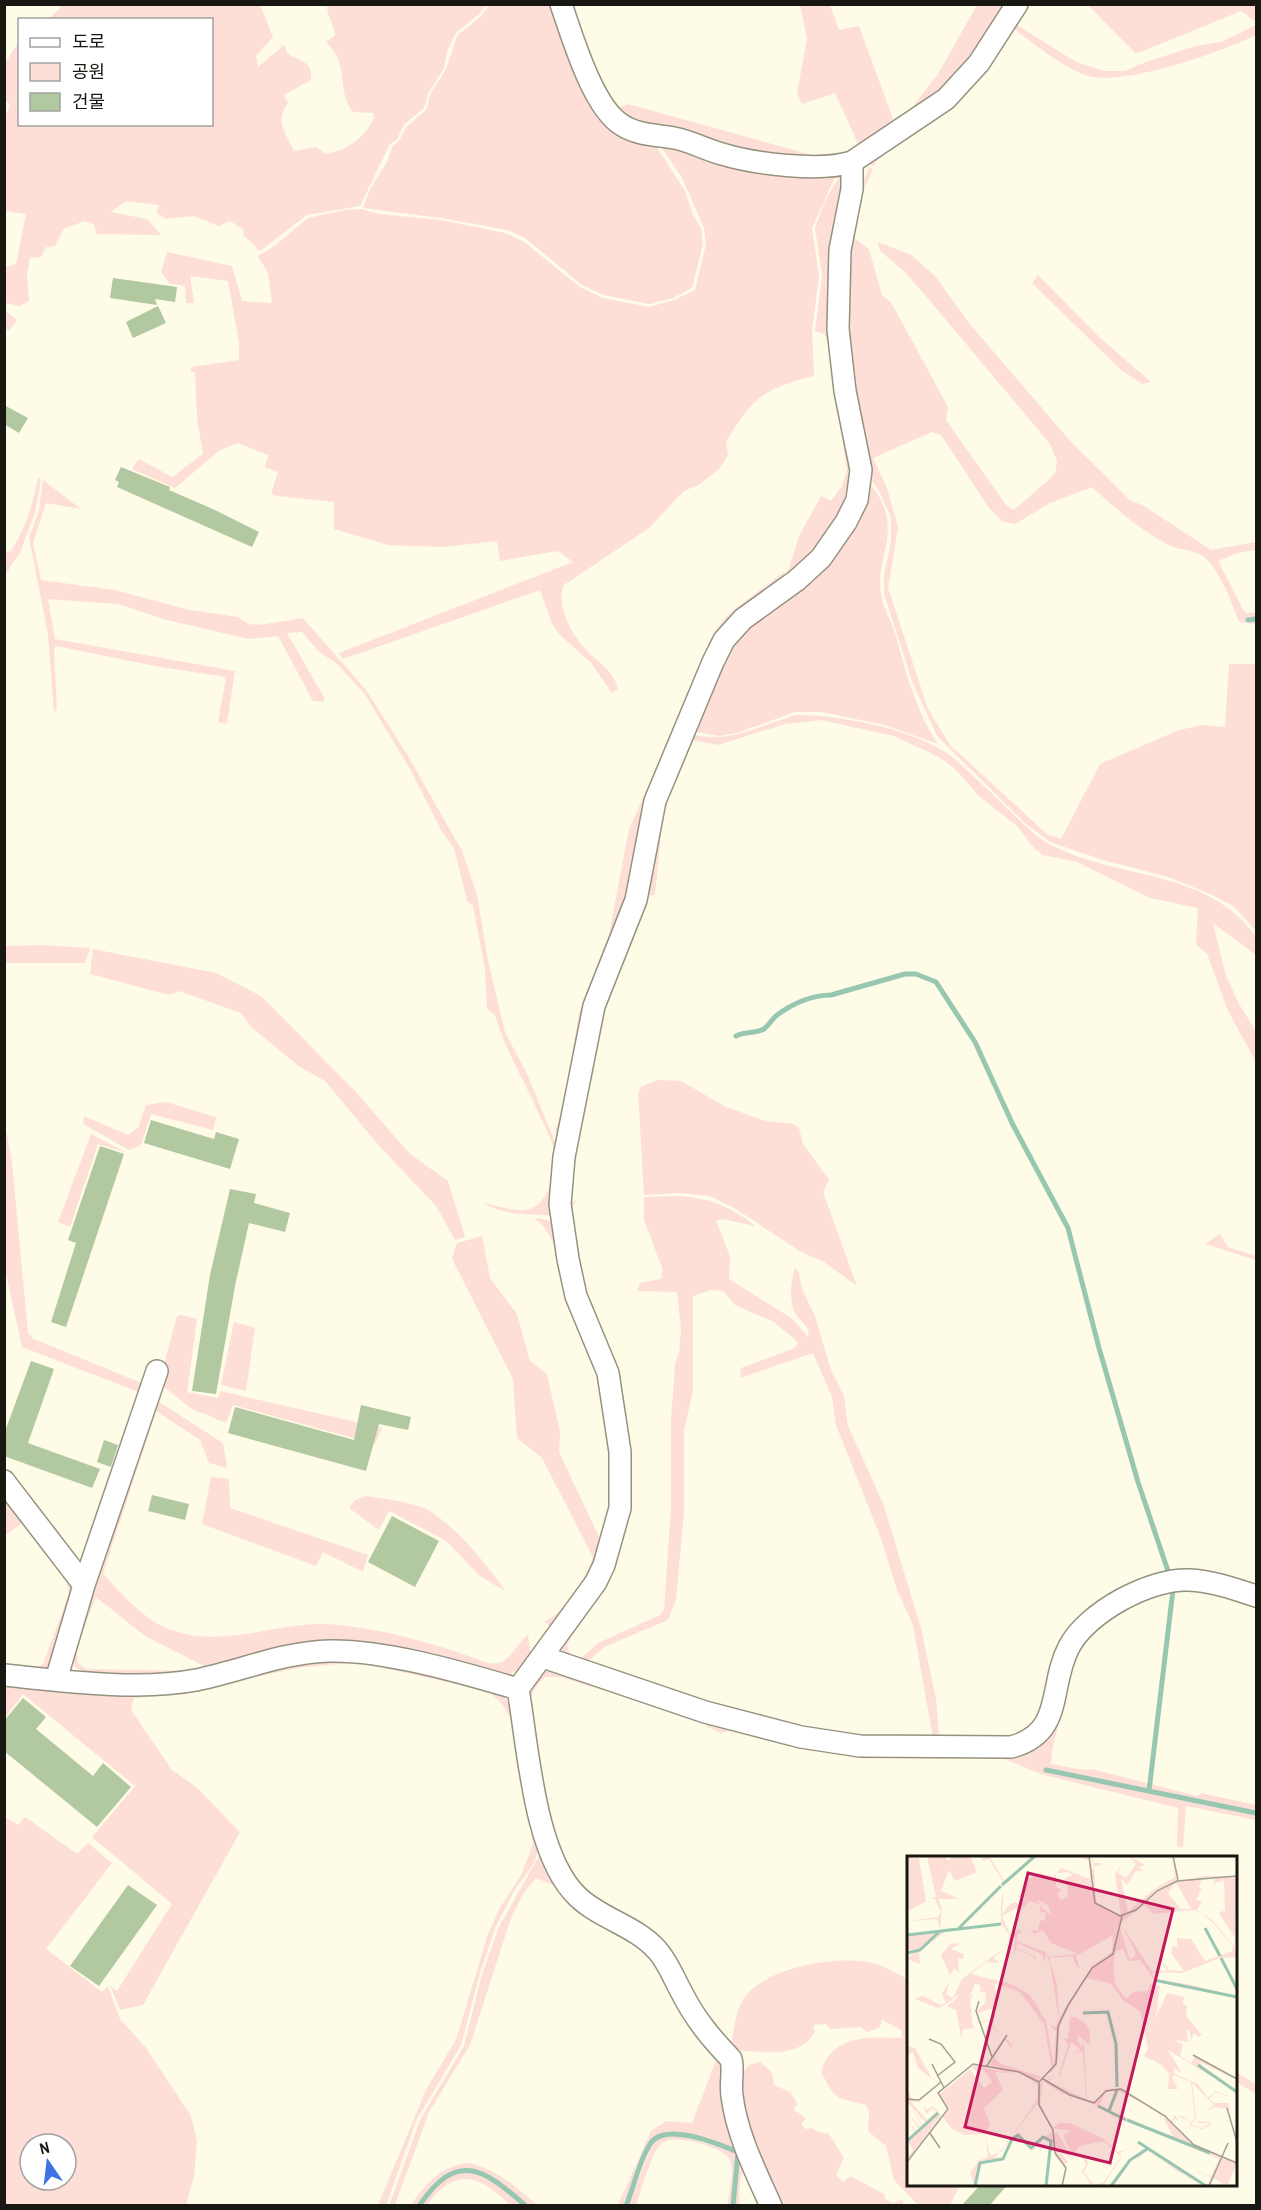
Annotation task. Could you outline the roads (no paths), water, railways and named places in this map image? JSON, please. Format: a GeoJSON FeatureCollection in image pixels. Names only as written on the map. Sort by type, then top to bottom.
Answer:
{"type":"FeatureCollection","features":[{"type":"Feature","properties":{"kind":"street"},"geometry":{"type":"LineString","coordinates":[[561,4],[588,78],[610,114],[621,125],[653,135],[676,138],[740,160],[773,165],[838,166],[852,162],[946,99],[979,63],[1017,4]]}},
{"type":"Feature","properties":{"kind":"street"},"geometry":{"type":"LineString","coordinates":[[771,2205],[746,2152],[735,2112],[731,2094],[731,2059],[703,2029],[659,1952],[638,1934],[609,1919],[580,1899],[571,1890],[556,1866],[534,1794],[518,1689],[596,1582],[614,1534],[622,1492],[620,1452],[609,1373],[576,1296],[560,1204],[564,1157],[587,1036],[604,975],[636,900],[658,793],[719,649],[743,619],[797,580],[822,558],[846,522],[857,500],[861,470],[845,391],[837,329],[840,250],[852,189],[852,162]]}},
{"type":"Feature","properties":{"kind":"street"},"geometry":{"type":"LineString","coordinates":[[56,1680],[84,1585],[157,1371]]}},
{"type":"Feature","properties":{"kind":"street"},"geometry":{"type":"LineString","coordinates":[[4,1480],[84,1585]]}},
{"type":"Feature","properties":{"kind":"street"},"geometry":{"type":"LineString","coordinates":[[543,1657],[705,1712],[801,1737],[860,1746],[1011,1747],[1034,1738],[1042,1731],[1052,1711],[1058,1675],[1068,1648],[1083,1626],[1110,1606],[1144,1591],[1188,1580],[1257,1596]]}},
{"type":"Feature","properties":{"kind":"street"},"geometry":{"type":"LineString","coordinates":[[4,1675],[56,1680],[177,1682],[287,1656],[333,1651],[412,1663],[518,1689]]}},
{"type":"Feature","properties":{"kind":"waterway"},"geometry":{"type":"LineString","coordinates":[[1248,620],[1256,619]]}},
{"type":"Feature","properties":{"kind":"waterway"},"geometry":{"type":"LineString","coordinates":[[736,1036],[764,1029],[783,1011],[810,998],[831,995],[905,974],[916,974],[936,982],[975,1042],[1013,1125],[1068,1228],[1099,1348],[1138,1482],[1169,1574]]}},
{"type":"Feature","properties":{"kind":"waterway"},"geometry":{"type":"LineString","coordinates":[[1149,1791],[1173,1590]]}},
{"type":"Feature","properties":{"kind":"waterway"},"geometry":{"type":"LineString","coordinates":[[1046,1770],[1256,1813]]}},
{"type":"Feature","properties":{"kind":"waterway"},"geometry":{"type":"LineString","coordinates":[[626,2206],[646,2151],[657,2137],[667,2134],[692,2136],[738,2152],[733,2206]]}},
{"type":"Feature","properties":{"kind":"waterway"},"geometry":{"type":"LineString","coordinates":[[419,2206],[433,2188],[458,2171],[471,2171],[483,2175],[496,2182],[526,2206]]}}]}
